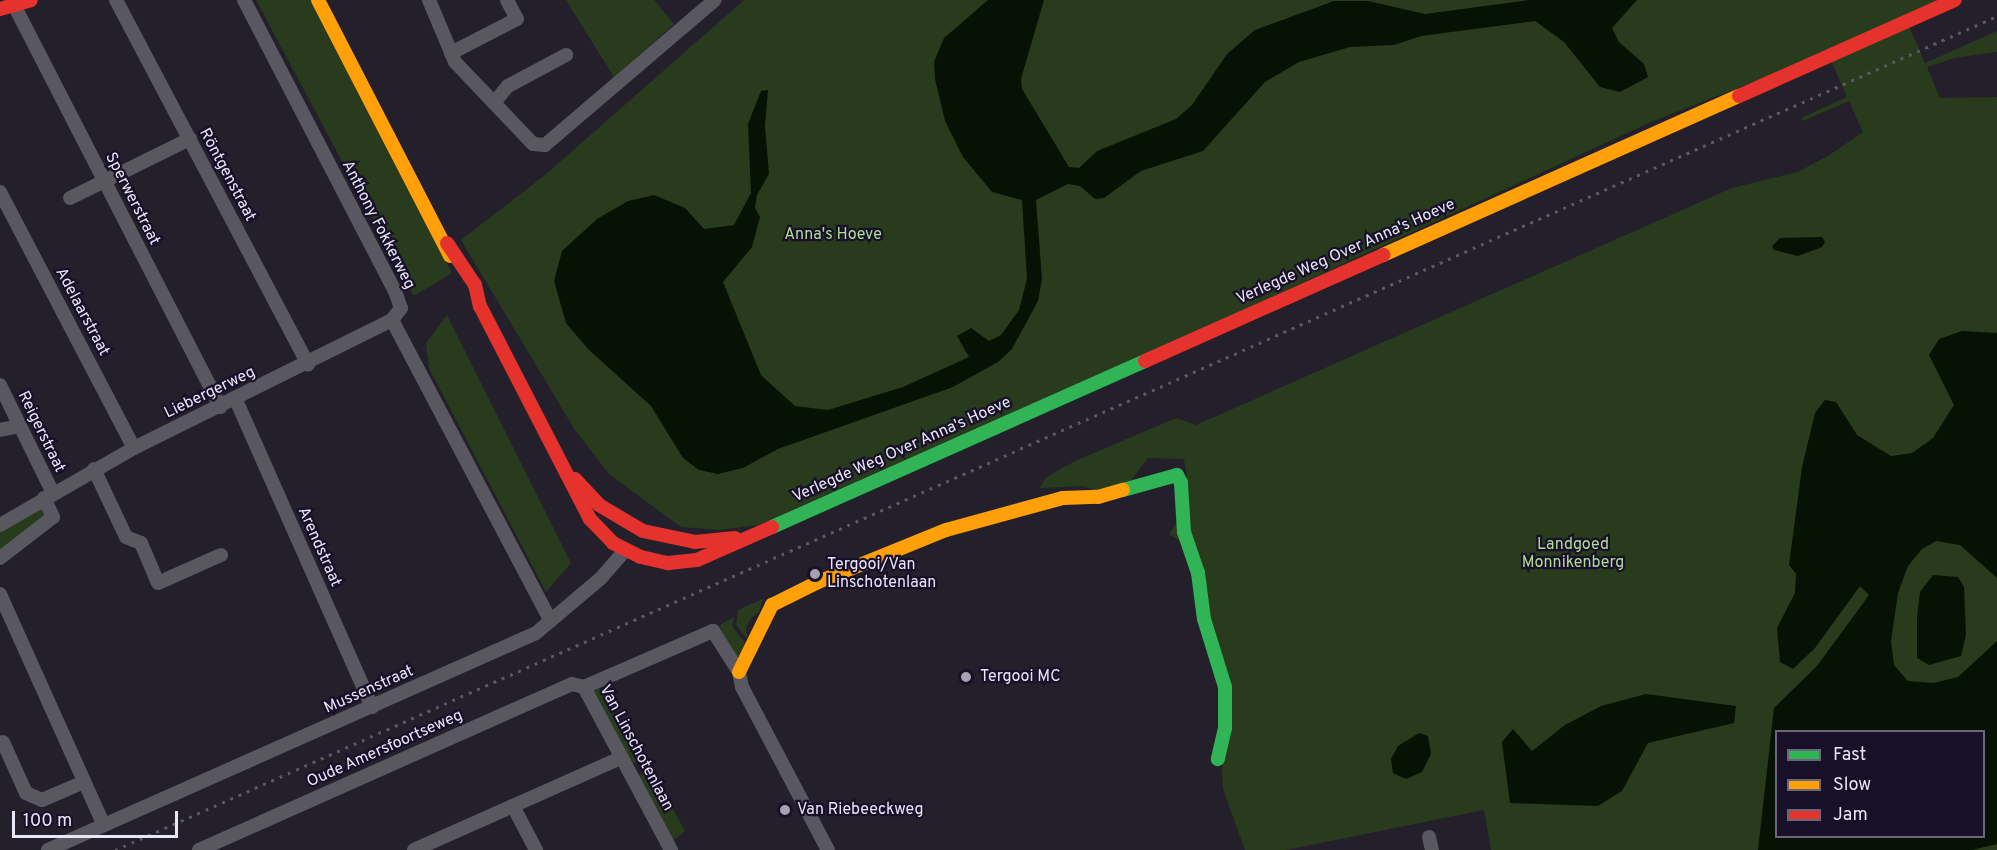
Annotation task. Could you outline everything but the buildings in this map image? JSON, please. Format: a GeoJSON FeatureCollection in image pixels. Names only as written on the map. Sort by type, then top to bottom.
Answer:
{"type":"FeatureCollection","features":[{"type":"Feature","properties":{"kind":"main road"},"geometry":{"type":"LineString","coordinates":[[7,7],[31,0]]}},
{"type":"Feature","properties":{"kind":"main road","name":"Verlegde Weg Over Anna's Hoeve"},"geometry":{"type":"LineString","coordinates":[[318,0],[447,243],[458,275],[480,306],[563,465],[578,500],[606,537],[624,550],[641,557],[668,563],[697,560],[1955,0]]}},
{"type":"Feature","properties":{"kind":"main road","name":"Verlegde Weg Over Anna's Hoeve"},"geometry":{"type":"LineString","coordinates":[[563,465],[599,505],[619,520],[653,534],[695,542],[750,536]]}},
{"type":"Feature","properties":{"kind":"main road"},"geometry":{"type":"LineString","coordinates":[[739,672],[772,605],[818,582],[946,530],[1062,498],[1098,497],[1176,475],[1181,483],[1184,532],[1198,573],[1204,619],[1225,687],[1225,728],[1218,759]]}},
{"type":"Feature","properties":{"kind":"main road"},"geometry":{"type":"LineString","coordinates":[[606,537],[607,527],[619,520]]}},
{"type":"Feature","properties":{"kind":"main road"},"geometry":{"type":"LineString","coordinates":[[641,557],[656,547],[653,534]]}},
{"type":"Feature","properties":{"kind":"street","name":"Röntgenstraat"},"geometry":{"type":"LineString","coordinates":[[116,0],[308,364]]}},
{"type":"Feature","properties":{"kind":"street","name":"Anthony Fokkerweg"},"geometry":{"type":"LineString","coordinates":[[244,0],[395,291],[401,308],[392,320]]}},
{"type":"Feature","properties":{"kind":"street"},"geometry":{"type":"LineString","coordinates":[[429,0],[451,53],[533,144],[545,145],[715,0]]}},
{"type":"Feature","properties":{"kind":"street"},"geometry":{"type":"LineString","coordinates":[[451,53],[517,19],[507,0]]}},
{"type":"Feature","properties":{"kind":"street","name":"Sperwerstraat"},"geometry":{"type":"LineString","coordinates":[[7,7],[104,181],[221,407]]}},
{"type":"Feature","properties":{"kind":"street"},"geometry":{"type":"LineString","coordinates":[[494,103],[508,86],[566,55]]}},
{"type":"Feature","properties":{"kind":"street"},"geometry":{"type":"LineString","coordinates":[[70,198],[190,139]]}},
{"type":"Feature","properties":{"kind":"street","name":"Adelaarstraat"},"geometry":{"type":"LineString","coordinates":[[0,192],[134,448]]}},
{"type":"Feature","properties":{"kind":"street"},"geometry":{"type":"LineString","coordinates":[[392,320],[551,621]]}},
{"type":"Feature","properties":{"kind":"street","name":"Liebergerweg"},"geometry":{"type":"LineString","coordinates":[[0,525],[134,448],[236,400],[392,320]]}},
{"type":"Feature","properties":{"kind":"street","name":"Reigerstraat"},"geometry":{"type":"LineString","coordinates":[[0,385],[20,426],[48,496]]}},
{"type":"Feature","properties":{"kind":"street","name":"Arendstraat"},"geometry":{"type":"LineString","coordinates":[[236,400],[372,707]]}},
{"type":"Feature","properties":{"kind":"street"},"geometry":{"type":"LineString","coordinates":[[0,430],[20,426]]}},
{"type":"Feature","properties":{"kind":"street"},"geometry":{"type":"LineString","coordinates":[[94,469],[126,537],[141,543],[158,583],[221,555]]}},
{"type":"Feature","properties":{"kind":"street"},"geometry":{"type":"LineString","coordinates":[[0,558],[53,517],[48,496]]}},
{"type":"Feature","properties":{"kind":"street","name":"Mussenstraat"},"geometry":{"type":"LineString","coordinates":[[48,850],[536,633],[601,578],[624,550]]}},
{"type":"Feature","properties":{"kind":"street"},"geometry":{"type":"LineString","coordinates":[[0,594],[104,825]]}},
{"type":"Feature","properties":{"kind":"street","name":"Van Linschotenlaan"},"geometry":{"type":"LineString","coordinates":[[671,850],[584,687],[710,631],[739,672],[742,687],[828,850]]}},
{"type":"Feature","properties":{"kind":"street","name":"Oude Amersfoortseweg"},"geometry":{"type":"LineString","coordinates":[[199,850],[572,684],[584,687]]}},
{"type":"Feature","properties":{"kind":"street"},"geometry":{"type":"LineString","coordinates":[[3,742],[26,793],[42,800],[84,782]]}},
{"type":"Feature","properties":{"kind":"street"},"geometry":{"type":"LineString","coordinates":[[414,850],[621,758]]}},
{"type":"Feature","properties":{"kind":"street"},"geometry":{"type":"LineString","coordinates":[[513,806],[536,850]]}},
{"type":"Feature","properties":{"kind":"green space"},"geometry":{"type":"Polygon","coordinates":[[[256,0],[312,0],[452,273],[414,296],[256,0]]]}},
{"type":"Feature","properties":{"kind":"green space"},"geometry":{"type":"Polygon","coordinates":[[[566,0],[654,0],[674,24],[614,77],[566,0]]]}},
{"type":"Feature","properties":{"kind":"green space"},"geometry":{"type":"Polygon","coordinates":[[[744,0],[1940,0],[1904,15],[1925,63],[1997,31],[1997,52],[1954,58],[1927,67],[1940,98],[1997,97],[1997,850],[1491,850],[1484,810],[1286,850],[1245,850],[1223,789],[1222,768],[1228,745],[1192,548],[1169,534],[1190,501],[1184,459],[1148,458],[1117,499],[1083,486],[1040,488],[1045,478],[1075,461],[1176,418],[1196,425],[1732,188],[1798,172],[1831,154],[1863,132],[1849,101],[1803,121],[1801,118],[1847,97],[1826,49],[1783,70],[1651,122],[1278,294],[758,525],[720,530],[681,527],[609,474],[575,430],[461,240],[545,175],[744,0]]]}},
{"type":"Feature","properties":{"kind":"green space"},"geometry":{"type":"Polygon","coordinates":[[[447,315],[571,563],[546,592],[429,368],[426,343],[447,315]]]}},
{"type":"Feature","properties":{"kind":"green space"},"geometry":{"type":"Polygon","coordinates":[[[38,508],[44,508],[47,514],[0,553],[0,530],[38,508]]]}},
{"type":"Feature","properties":{"kind":"green space"},"geometry":{"type":"Polygon","coordinates":[[[763,599],[759,612],[751,618],[746,628],[748,640],[736,625],[738,610],[763,599]]]}},
{"type":"Feature","properties":{"kind":"green space"},"geometry":{"type":"Polygon","coordinates":[[[734,617],[732,626],[746,644],[739,659],[720,632],[721,624],[734,617]]]}},
{"type":"Feature","properties":{"kind":"green space"},"geometry":{"type":"Polygon","coordinates":[[[598,686],[639,760],[631,765],[594,692],[598,686]]]}},
{"type":"Feature","properties":{"kind":"green space"},"geometry":{"type":"Polygon","coordinates":[[[651,770],[685,831],[672,841],[638,776],[651,770]]]}},
{"type":"Feature","properties":{"kind":"shaded area"},"geometry":{"type":"Polygon","coordinates":[[[988,0],[1044,0],[1021,79],[1022,89],[1069,167],[1079,168],[1097,151],[1176,119],[1192,105],[1227,54],[1255,30],[1334,1],[1368,1],[1425,14],[1529,0],[1637,0],[1612,28],[1619,42],[1644,64],[1648,77],[1620,92],[1600,87],[1564,42],[1535,21],[1421,36],[1394,45],[1350,47],[1299,62],[1265,82],[1203,151],[1141,171],[1104,198],[1095,199],[1080,186],[1068,184],[1036,200],[1042,279],[1038,301],[1012,349],[998,362],[953,387],[778,449],[743,468],[718,474],[699,470],[683,458],[651,406],[588,349],[566,323],[554,281],[562,251],[597,219],[628,201],[654,195],[685,208],[704,229],[734,225],[751,193],[748,124],[761,91],[768,90],[765,126],[769,174],[757,195],[755,208],[760,217],[752,247],[723,282],[761,375],[795,406],[828,410],[903,387],[969,357],[957,336],[971,328],[989,341],[1001,335],[1019,310],[1027,279],[1022,200],[992,192],[963,157],[945,121],[935,79],[934,62],[944,38],[988,0]]]}},
{"type":"Feature","properties":{"kind":"shaded area"},"geometry":{"type":"Polygon","coordinates":[[[1822,237],[1825,242],[1822,247],[1798,256],[1774,250],[1772,246],[1780,238],[1822,237]]]}},
{"type":"Feature","properties":{"kind":"shaded area"},"geometry":{"type":"Polygon","coordinates":[[[1962,331],[1997,333],[1997,578],[1960,545],[1936,541],[1922,549],[1908,566],[1898,593],[1891,641],[1894,665],[1908,681],[1933,683],[1958,677],[1997,641],[1997,844],[1972,850],[1758,850],[1774,708],[1817,666],[1869,595],[1860,586],[1815,648],[1793,669],[1780,662],[1777,628],[1795,593],[1796,574],[1789,565],[1802,467],[1815,413],[1825,400],[1836,402],[1857,435],[1891,456],[1912,453],[1933,438],[1954,405],[1929,355],[1939,339],[1962,331]]]}},
{"type":"Feature","properties":{"kind":"shaded area"},"geometry":{"type":"Polygon","coordinates":[[[1933,575],[1958,577],[1964,587],[1966,635],[1961,656],[1929,665],[1917,658],[1917,617],[1920,592],[1933,575]]]}},
{"type":"Feature","properties":{"kind":"shaded area"},"geometry":{"type":"Polygon","coordinates":[[[1646,694],[1736,706],[1734,723],[1648,743],[1622,791],[1598,806],[1510,803],[1502,742],[1513,729],[1532,751],[1565,725],[1601,706],[1646,694]]]}},
{"type":"Feature","properties":{"kind":"shaded area"},"geometry":{"type":"Polygon","coordinates":[[[1419,733],[1428,736],[1431,754],[1422,772],[1406,779],[1393,773],[1391,759],[1398,746],[1419,733]]]}},
{"type":"Feature","properties":{"kind":"railway"},"geometry":{"type":"LineString","coordinates":[[115,850],[1997,16]]}},
{"type":"Feature","properties":{"kind":"traffic: fast"},"geometry":{"type":"LineString","coordinates":[[772,527],[1145,361]]}},
{"type":"Feature","properties":{"kind":"traffic: fast"},"geometry":{"type":"LineString","coordinates":[[1123,490],[1177,475],[1181,483],[1184,532],[1198,573],[1204,619],[1225,687],[1225,728],[1218,759]]}},
{"type":"Feature","properties":{"kind":"traffic: slow"},"geometry":{"type":"LineString","coordinates":[[318,0],[450,256]]}},
{"type":"Feature","properties":{"kind":"traffic: slow"},"geometry":{"type":"LineString","coordinates":[[1383,255],[1739,96]]}},
{"type":"Feature","properties":{"kind":"traffic: slow"},"geometry":{"type":"LineString","coordinates":[[739,672],[772,605],[818,582],[946,530],[1063,498],[1098,497],[1123,490]]}},
{"type":"Feature","properties":{"kind":"traffic: jam"},"geometry":{"type":"LineString","coordinates":[[0,9],[31,0]]}},
{"type":"Feature","properties":{"kind":"traffic: jam"},"geometry":{"type":"LineString","coordinates":[[1739,96],[1955,0]]}},
{"type":"Feature","properties":{"kind":"traffic: jam"},"geometry":{"type":"LineString","coordinates":[[447,243],[475,285],[480,306],[590,519],[613,543],[641,557],[668,563],[697,560],[772,527]]}},
{"type":"Feature","properties":{"kind":"traffic: jam"},"geometry":{"type":"LineString","coordinates":[[1145,361],[1383,255]]}},
{"type":"Feature","properties":{"kind":"traffic: jam"},"geometry":{"type":"LineString","coordinates":[[575,479],[599,505],[643,531],[695,542],[735,538]]}},
{"type":"Feature","properties":{"kind":"place","name":"Tergooi/Van Linschotenlaan"},"geometry":{"type":"Point","coordinates":[815,574]}},
{"type":"Feature","properties":{"kind":"place","name":"Tergooi MC"},"geometry":{"type":"Point","coordinates":[966,677]}},
{"type":"Feature","properties":{"kind":"place","name":"Van Riebeeckweg"},"geometry":{"type":"Point","coordinates":[785,810]}},
{"type":"Feature","properties":{"kind":"park label","name":"Anna's Hoeve"},"geometry":{"type":"Point","coordinates":[833,235]}},
{"type":"Feature","properties":{"kind":"park label","name":"Landgoed Monnikenberg"},"geometry":{"type":"Point","coordinates":[1573,554]}}]}
